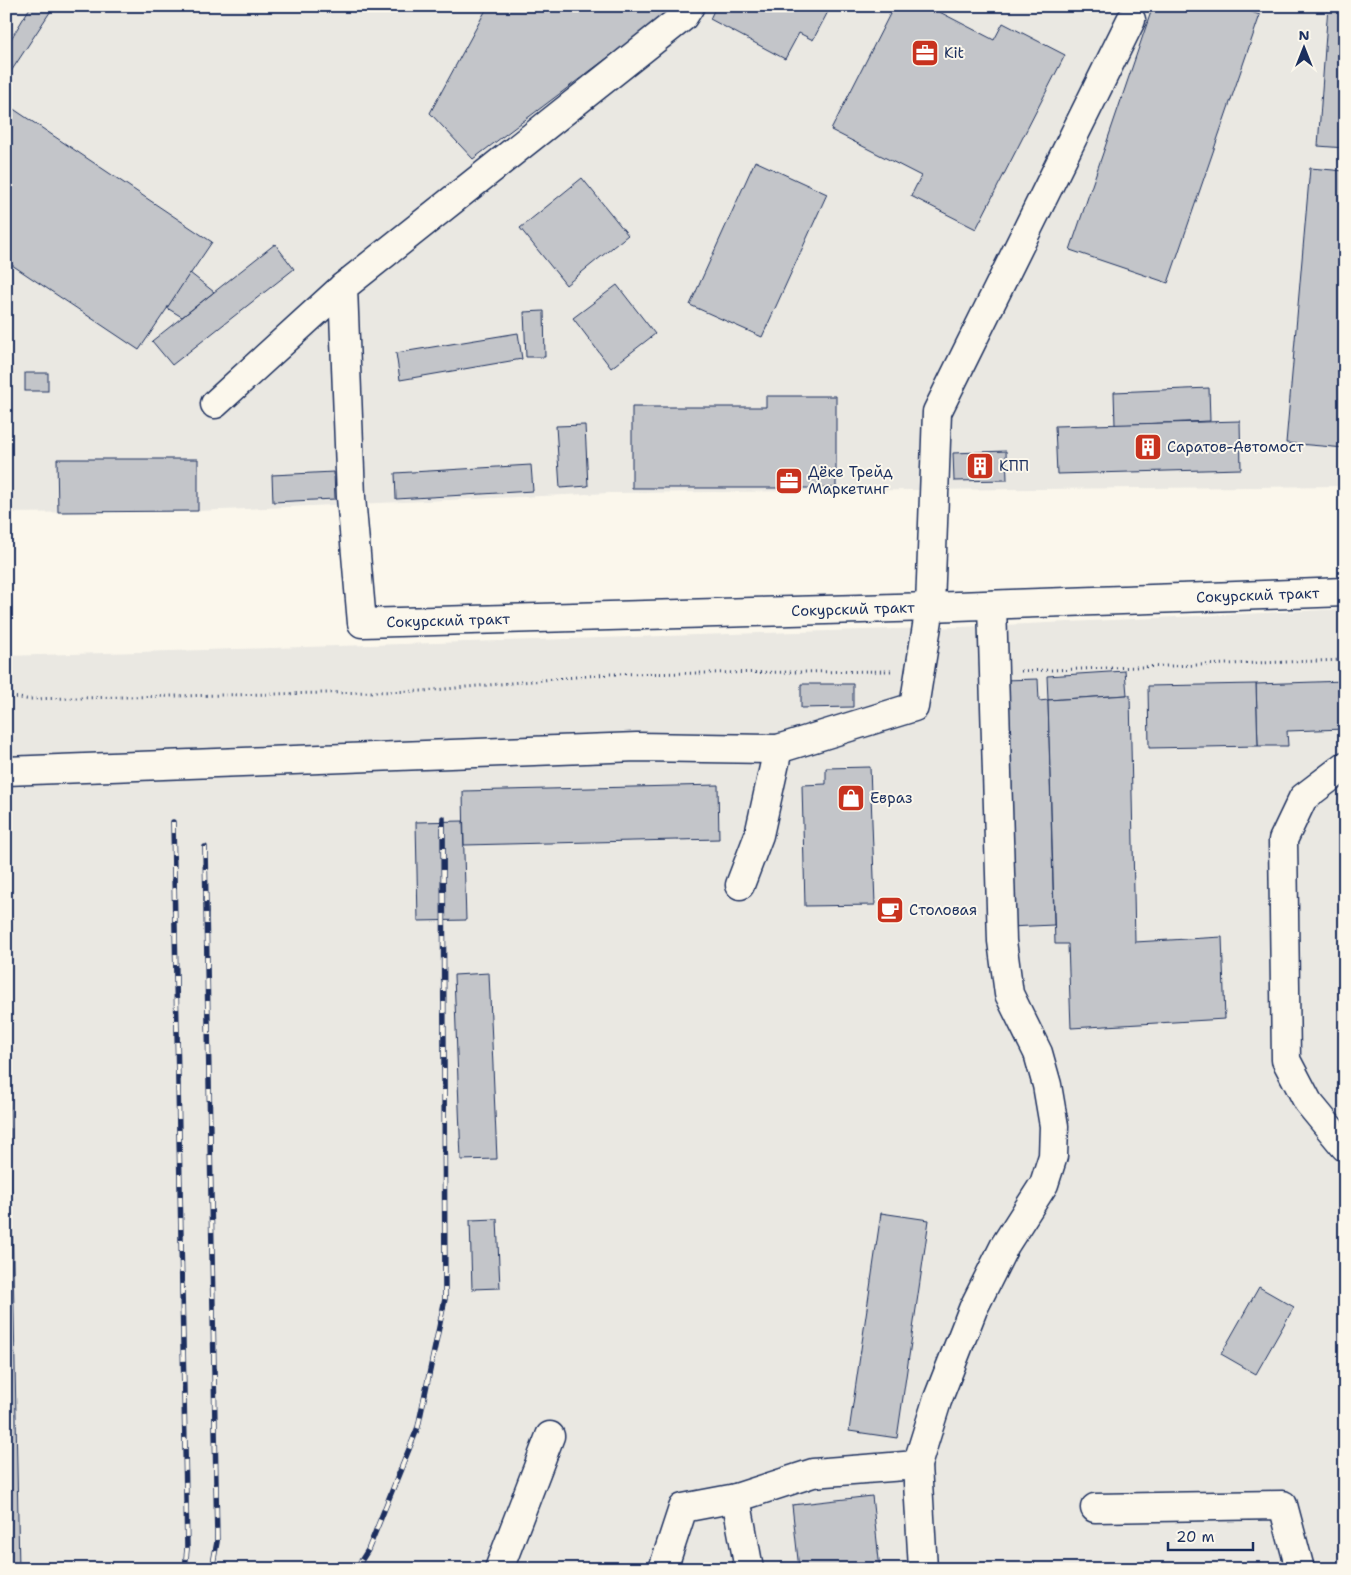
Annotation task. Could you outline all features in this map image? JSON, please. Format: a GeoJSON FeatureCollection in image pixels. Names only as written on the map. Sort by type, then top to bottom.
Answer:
{"type":"FeatureCollection","features":[{"type":"Feature","properties":{"kind":"street"},"geometry":{"type":"LineString","coordinates":[[215,404],[343,287],[683,17],[690,6]]}},
{"type":"Feature","properties":{"kind":"street"},"geometry":{"type":"LineString","coordinates":[[6,771],[637,747],[778,750],[914,707],[930,607],[937,412],[1131,20]]}},
{"type":"Feature","properties":{"kind":"street","name":"Сокурский тракт"},"geometry":{"type":"LineString","coordinates":[[343,287],[351,497],[362,623],[930,607],[1345,592]]}},
{"type":"Feature","properties":{"kind":"street"},"geometry":{"type":"LineString","coordinates":[[923,1569],[917,1465],[937,1401],[973,1309],[1005,1245],[1044,1184],[1054,1156],[1054,1126],[1047,1085],[1038,1053],[1009,994],[1002,941],[992,605]]}},
{"type":"Feature","properties":{"kind":"street"},"geometry":{"type":"LineString","coordinates":[[740,885],[759,835],[778,750]]}},
{"type":"Feature","properties":{"kind":"street"},"geometry":{"type":"LineString","coordinates":[[1345,766],[1303,798],[1284,840],[1286,1060],[1308,1102],[1345,1147]]}},
{"type":"Feature","properties":{"kind":"street"},"geometry":{"type":"LineString","coordinates":[[499,1569],[550,1436]]}},
{"type":"Feature","properties":{"kind":"street"},"geometry":{"type":"LineString","coordinates":[[663,1569],[683,1508],[736,1498],[813,1473],[917,1465]]}},
{"type":"Feature","properties":{"kind":"street"},"geometry":{"type":"LineString","coordinates":[[736,1498],[749,1569]]}},
{"type":"Feature","properties":{"kind":"street"},"geometry":{"type":"LineString","coordinates":[[1094,1508],[1283,1505],[1300,1569]]}},
{"type":"Feature","properties":{"kind":"path"},"geometry":{"type":"LineString","coordinates":[[994,672],[1345,660]]}},
{"type":"Feature","properties":{"kind":"path"},"geometry":{"type":"LineString","coordinates":[[6,696],[26,699],[423,691],[608,674],[920,670]]}},
{"type":"Feature","properties":{"kind":"shaded area"},"geometry":{"type":"Polygon","coordinates":[[[6,6],[1345,6],[1345,486],[610,493],[198,511],[6,513],[6,6]]]}},
{"type":"Feature","properties":{"kind":"shaded area"},"geometry":{"type":"Polygon","coordinates":[[[1345,609],[1345,1569],[6,1569],[6,656],[960,627],[1345,609]]]}},
{"type":"Feature","properties":{"kind":"building"},"geometry":{"type":"Polygon","coordinates":[[[31,6],[54,6],[6,79],[6,47],[31,6]]]}},
{"type":"Feature","properties":{"kind":"building"},"geometry":{"type":"Polygon","coordinates":[[[488,6],[661,6],[667,13],[473,159],[430,113],[488,6]]]}},
{"type":"Feature","properties":{"kind":"building"},"geometry":{"type":"Polygon","coordinates":[[[716,6],[831,6],[813,40],[799,33],[785,59],[710,19],[716,6]]]}},
{"type":"Feature","properties":{"kind":"building"},"geometry":{"type":"Polygon","coordinates":[[[894,6],[928,6],[994,40],[1003,23],[1065,55],[976,229],[911,196],[921,176],[831,130],[894,6]]]}},
{"type":"Feature","properties":{"kind":"building"},"geometry":{"type":"Polygon","coordinates":[[[1153,6],[1234,6],[1260,15],[1168,283],[1070,250],[1153,6]]]}},
{"type":"Feature","properties":{"kind":"building"},"geometry":{"type":"Polygon","coordinates":[[[1328,6],[1345,6],[1345,148],[1318,146],[1328,6]]]}},
{"type":"Feature","properties":{"kind":"building"},"geometry":{"type":"Polygon","coordinates":[[[6,104],[212,242],[139,350],[6,261],[6,104]]]}},
{"type":"Feature","properties":{"kind":"building"},"geometry":{"type":"Polygon","coordinates":[[[755,161],[827,194],[762,337],[690,305],[755,161]]]}},
{"type":"Feature","properties":{"kind":"building"},"geometry":{"type":"Polygon","coordinates":[[[1310,168],[1345,171],[1345,448],[1286,443],[1310,168]]]}},
{"type":"Feature","properties":{"kind":"building"},"geometry":{"type":"Polygon","coordinates":[[[582,178],[628,235],[566,285],[520,228],[582,178]]]}},
{"type":"Feature","properties":{"kind":"building"},"geometry":{"type":"Polygon","coordinates":[[[275,244],[294,269],[172,365],[152,341],[275,244]]]}},
{"type":"Feature","properties":{"kind":"building"},"geometry":{"type":"Polygon","coordinates":[[[190,273],[214,292],[182,317],[167,308],[190,273]]]}},
{"type":"Feature","properties":{"kind":"building"},"geometry":{"type":"Polygon","coordinates":[[[617,285],[655,334],[611,368],[573,318],[617,285]]]}},
{"type":"Feature","properties":{"kind":"building"},"geometry":{"type":"Polygon","coordinates":[[[544,311],[545,357],[526,357],[524,312],[544,311]]]}},
{"type":"Feature","properties":{"kind":"building"},"geometry":{"type":"Polygon","coordinates":[[[518,333],[522,359],[400,380],[396,353],[518,333]]]}},
{"type":"Feature","properties":{"kind":"building"},"geometry":{"type":"Polygon","coordinates":[[[25,373],[48,373],[48,391],[25,391],[25,373]]]}},
{"type":"Feature","properties":{"kind":"building"},"geometry":{"type":"Polygon","coordinates":[[[1209,388],[1210,421],[1115,425],[1114,392],[1209,388]]]}},
{"type":"Feature","properties":{"kind":"building"},"geometry":{"type":"Polygon","coordinates":[[[766,396],[836,396],[836,488],[632,488],[632,407],[766,407],[766,396]]]}},
{"type":"Feature","properties":{"kind":"building","name":"Саратов-Автомост"},"geometry":{"type":"Polygon","coordinates":[[[1240,421],[1241,469],[1057,474],[1055,426],[1240,421]]]}},
{"type":"Feature","properties":{"kind":"building"},"geometry":{"type":"Polygon","coordinates":[[[585,425],[588,486],[560,488],[556,426],[585,425]]]}},
{"type":"Feature","properties":{"kind":"building","name":"КПП"},"geometry":{"type":"Polygon","coordinates":[[[1006,451],[1007,480],[954,481],[953,453],[1006,451]]]}},
{"type":"Feature","properties":{"kind":"building"},"geometry":{"type":"Polygon","coordinates":[[[57,459],[198,459],[198,511],[58,512],[57,459]]]}},
{"type":"Feature","properties":{"kind":"building"},"geometry":{"type":"Polygon","coordinates":[[[531,465],[533,491],[396,499],[395,473],[531,465]]]}},
{"type":"Feature","properties":{"kind":"building"},"geometry":{"type":"Polygon","coordinates":[[[334,472],[335,499],[273,502],[272,475],[334,472]]]}},
{"type":"Feature","properties":{"kind":"building"},"geometry":{"type":"Polygon","coordinates":[[[1125,671],[1127,695],[1048,700],[1047,676],[1125,671]]]}},
{"type":"Feature","properties":{"kind":"building"},"geometry":{"type":"Polygon","coordinates":[[[1038,679],[1039,701],[1048,700],[1054,925],[1009,927],[1003,680],[1038,679]]]}},
{"type":"Feature","properties":{"kind":"building"},"geometry":{"type":"Polygon","coordinates":[[[1345,681],[1345,729],[1287,731],[1288,746],[1258,746],[1256,684],[1345,681]]]}},
{"type":"Feature","properties":{"kind":"building"},"geometry":{"type":"Polygon","coordinates":[[[801,684],[853,684],[853,707],[801,708],[801,684]]]}},
{"type":"Feature","properties":{"kind":"building"},"geometry":{"type":"Polygon","coordinates":[[[1256,684],[1258,746],[1149,748],[1148,686],[1256,684]]]}},
{"type":"Feature","properties":{"kind":"building"},"geometry":{"type":"Polygon","coordinates":[[[1130,695],[1135,942],[1222,937],[1225,1019],[1071,1028],[1068,944],[1055,944],[1048,700],[1130,695]]]}},
{"type":"Feature","properties":{"kind":"building"},"geometry":{"type":"Polygon","coordinates":[[[870,767],[875,905],[805,906],[802,785],[826,784],[826,768],[870,767]]]}},
{"type":"Feature","properties":{"kind":"building"},"geometry":{"type":"Polygon","coordinates":[[[718,785],[719,839],[464,845],[463,791],[718,785]]]}},
{"type":"Feature","properties":{"kind":"building"},"geometry":{"type":"Polygon","coordinates":[[[463,821],[466,920],[418,921],[416,822],[463,821]]]}},
{"type":"Feature","properties":{"kind":"building"},"geometry":{"type":"Polygon","coordinates":[[[6,906],[19,1569],[6,1569],[6,906]]]}},
{"type":"Feature","properties":{"kind":"building"},"geometry":{"type":"Polygon","coordinates":[[[489,973],[497,1159],[461,1160],[454,975],[489,973]]]}},
{"type":"Feature","properties":{"kind":"building"},"geometry":{"type":"Polygon","coordinates":[[[881,1213],[929,1220],[897,1438],[849,1431],[881,1213]]]}},
{"type":"Feature","properties":{"kind":"building"},"geometry":{"type":"Polygon","coordinates":[[[497,1219],[500,1288],[472,1289],[470,1220],[497,1219]]]}},
{"type":"Feature","properties":{"kind":"building"},"geometry":{"type":"Polygon","coordinates":[[[1259,1287],[1294,1307],[1256,1374],[1221,1354],[1259,1287]]]}},
{"type":"Feature","properties":{"kind":"building"},"geometry":{"type":"Polygon","coordinates":[[[872,1496],[880,1569],[799,1569],[792,1505],[872,1496]]]}},
{"type":"Feature","properties":{"kind":"railway"},"geometry":{"type":"LineString","coordinates":[[356,1569],[368,1550],[418,1427],[445,1299],[443,818]]}},
{"type":"Feature","properties":{"kind":"railway"},"geometry":{"type":"LineString","coordinates":[[173,822],[187,1549],[185,1569]]}},
{"type":"Feature","properties":{"kind":"railway"},"geometry":{"type":"LineString","coordinates":[[205,847],[217,1542],[212,1569]]}},
{"type":"Feature","properties":{"kind":"place","name":"Kit"},"geometry":{"type":"Point","coordinates":[925,53]}},
{"type":"Feature","properties":{"kind":"place","name":"Саратов-Автомост"},"geometry":{"type":"Point","coordinates":[1148,447]}},
{"type":"Feature","properties":{"kind":"place","name":"КПП"},"geometry":{"type":"Point","coordinates":[980,466]}},
{"type":"Feature","properties":{"kind":"place","name":"Дёке Трейд Маркетинг"},"geometry":{"type":"Point","coordinates":[789,481]}},
{"type":"Feature","properties":{"kind":"place","name":"Евраз"},"geometry":{"type":"Point","coordinates":[851,798]}},
{"type":"Feature","properties":{"kind":"place","name":"Cтоловая"},"geometry":{"type":"Point","coordinates":[890,910]}}]}
